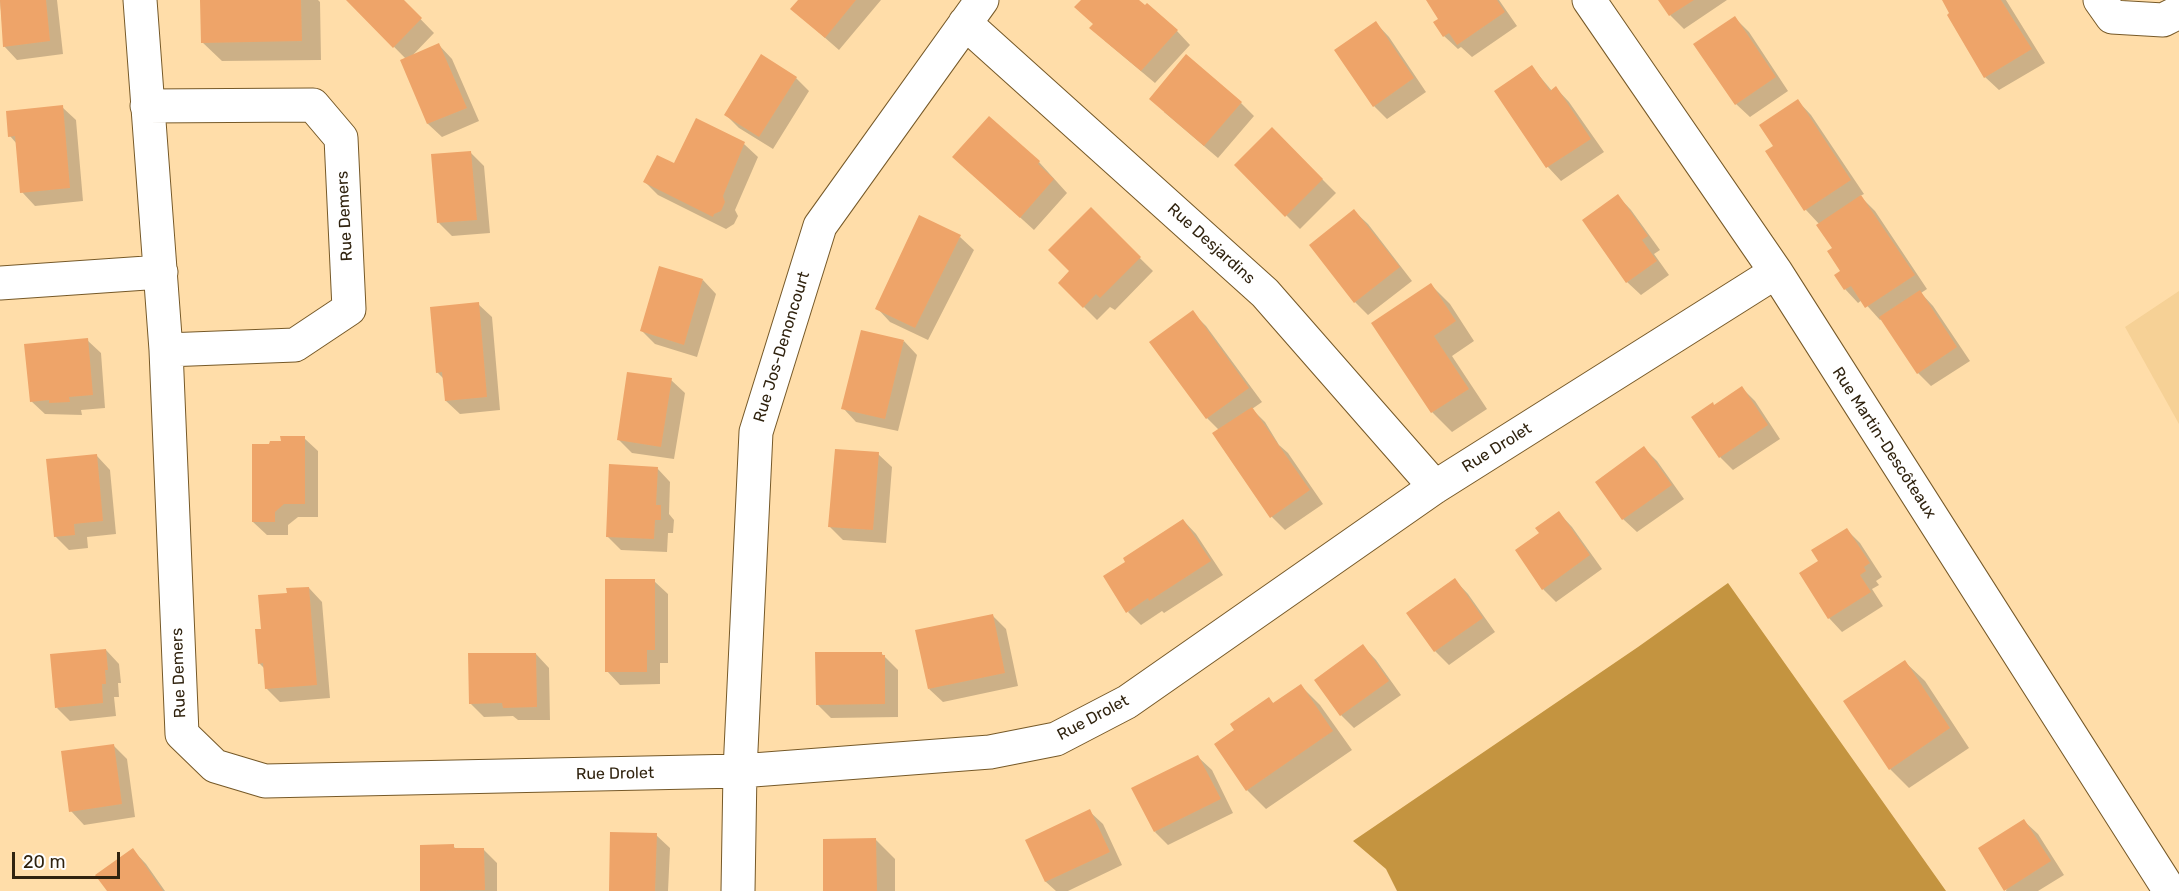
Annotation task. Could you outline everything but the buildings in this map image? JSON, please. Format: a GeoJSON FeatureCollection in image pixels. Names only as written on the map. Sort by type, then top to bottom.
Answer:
{"type":"FeatureCollection","features":[{"type":"Feature","properties":{"kind":"street","name":"Rue Demers"},"geometry":{"type":"LineString","coordinates":[[140,0],[162,272],[182,734],[215,766]]}},
{"type":"Feature","properties":{"kind":"street","name":"Rue Martin-Descôteaux"},"geometry":{"type":"LineString","coordinates":[[1589,0],[1776,272],[2170,891]]}},
{"type":"Feature","properties":{"kind":"street"},"geometry":{"type":"LineString","coordinates":[[2100,0],[2112,17],[2163,20],[2179,12]]}},
{"type":"Feature","properties":{"kind":"street","name":"Rue Desjardins"},"geometry":{"type":"LineString","coordinates":[[974,11],[1265,292],[1436,487]]}},
{"type":"Feature","properties":{"kind":"street","name":"Rue Jos-Denoncourt"},"geometry":{"type":"LineString","coordinates":[[738,891],[740,771],[756,432],[820,226],[974,11]]}},
{"type":"Feature","properties":{"kind":"street","name":"Rue Demers"},"geometry":{"type":"LineString","coordinates":[[147,106],[313,105],[341,138],[349,309],[296,345],[166,350]]}},
{"type":"Feature","properties":{"kind":"street"},"geometry":{"type":"LineString","coordinates":[[0,283],[162,272]]}},
{"type":"Feature","properties":{"kind":"street","name":"Rue Drolet"},"geometry":{"type":"LineString","coordinates":[[215,766],[265,781],[740,771],[990,752],[1056,739],[1127,702],[1436,487],[1776,272]]}},
{"type":"Feature","properties":{"kind":"shaded area"},"geometry":{"type":"Polygon","coordinates":[[[2179,291],[2179,424],[2125,327],[2179,291]]]}},
{"type":"Feature","properties":{"kind":"shaded area"},"geometry":{"type":"Polygon","coordinates":[[[1728,583],[1946,891],[1397,891],[1386,869],[1353,841],[1638,647],[1728,583]]]}}]}
